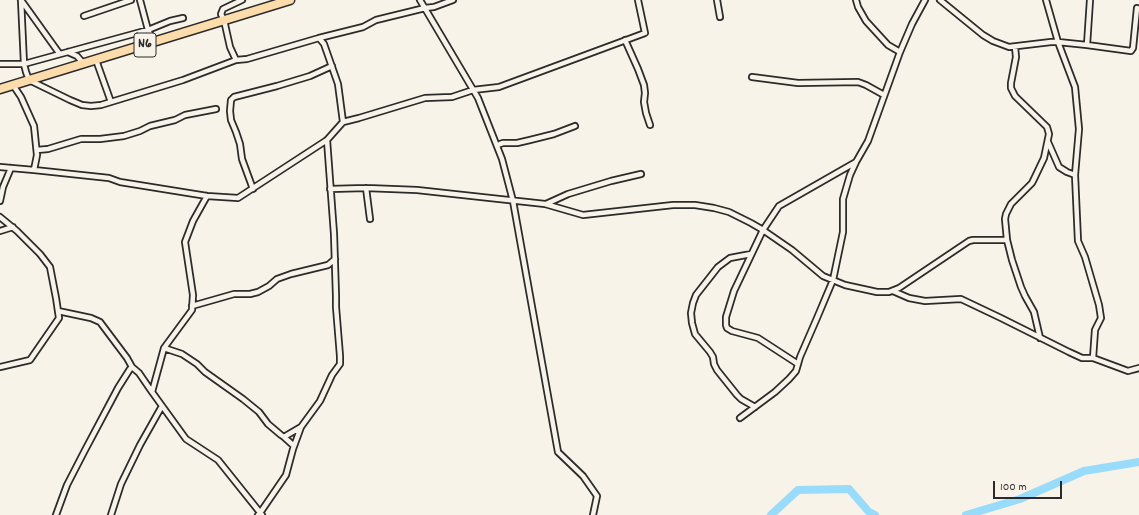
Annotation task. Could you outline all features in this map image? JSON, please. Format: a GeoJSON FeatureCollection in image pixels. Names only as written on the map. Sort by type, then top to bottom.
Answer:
{"type":"FeatureCollection","features":[{"type":"Feature","properties":{"kind":"highway","name":"N6"},"geometry":{"type":"LineString","coordinates":[[0,89],[290,0]]}},
{"type":"Feature","properties":{"kind":"street"},"geometry":{"type":"LineString","coordinates":[[21,0],[59,54]]}},
{"type":"Feature","properties":{"kind":"street"},"geometry":{"type":"LineString","coordinates":[[21,0],[24,64],[29,80],[70,100],[82,105],[91,106],[101,105],[183,80],[236,60],[247,59],[363,27],[376,20],[434,7],[452,0]]}},
{"type":"Feature","properties":{"kind":"street"},"geometry":{"type":"LineString","coordinates":[[84,16],[131,0]]}},
{"type":"Feature","properties":{"kind":"street"},"geometry":{"type":"LineString","coordinates":[[140,0],[148,30],[154,42]]}},
{"type":"Feature","properties":{"kind":"street"},"geometry":{"type":"LineString","coordinates":[[236,60],[230,47],[224,20],[221,14],[223,9],[242,0]]}},
{"type":"Feature","properties":{"kind":"street"},"geometry":{"type":"LineString","coordinates":[[420,0],[478,98],[502,160],[513,201],[558,452],[583,476],[597,496],[593,515]]}},
{"type":"Feature","properties":{"kind":"street"},"geometry":{"type":"LineString","coordinates":[[0,167],[109,178],[120,182],[207,196],[238,198],[327,140],[343,122],[425,98],[452,97],[473,90],[499,87],[645,33],[638,0]]}},
{"type":"Feature","properties":{"kind":"street"},"geometry":{"type":"LineString","coordinates":[[717,0],[720,17]]}},
{"type":"Feature","properties":{"kind":"street"},"geometry":{"type":"LineString","coordinates":[[856,0],[866,21],[888,45],[900,52]]}},
{"type":"Feature","properties":{"kind":"street"},"geometry":{"type":"LineString","coordinates":[[740,418],[775,392],[796,371],[832,280],[843,232],[844,200],[850,175],[868,141],[900,52],[912,24],[925,0]]}},
{"type":"Feature","properties":{"kind":"street"},"geometry":{"type":"LineString","coordinates":[[940,0],[983,35],[1010,47],[1058,42],[1131,51],[1133,48],[1137,8]]}},
{"type":"Feature","properties":{"kind":"street"},"geometry":{"type":"LineString","coordinates":[[1046,0],[1058,42],[1075,87],[1079,129],[1075,174],[1078,241],[1095,292],[1101,318],[1094,330],[1093,358]]}},
{"type":"Feature","properties":{"kind":"street"},"geometry":{"type":"LineString","coordinates":[[1087,45],[1090,0]]}},
{"type":"Feature","properties":{"kind":"street"},"geometry":{"type":"LineString","coordinates":[[0,64],[24,64],[148,30],[170,21],[183,18]]}},
{"type":"Feature","properties":{"kind":"street"},"geometry":{"type":"LineString","coordinates":[[320,38],[324,44],[338,84],[343,122]]}},
{"type":"Feature","properties":{"kind":"street"},"geometry":{"type":"LineString","coordinates":[[625,40],[644,85],[644,102],[650,125]]}},
{"type":"Feature","properties":{"kind":"street"},"geometry":{"type":"LineString","coordinates":[[1014,47],[1016,57],[1011,88],[1016,96],[1047,126],[1049,134],[1044,158],[1034,179],[1008,209],[1005,219],[1007,240],[1024,296],[1034,312],[1040,338]]}},
{"type":"Feature","properties":{"kind":"street"},"geometry":{"type":"LineString","coordinates":[[68,52],[77,56],[84,64]]}},
{"type":"Feature","properties":{"kind":"street"},"geometry":{"type":"LineString","coordinates":[[96,60],[111,102]]}},
{"type":"Feature","properties":{"kind":"street"},"geometry":{"type":"LineString","coordinates":[[253,189],[242,159],[240,144],[231,120],[231,100],[234,97],[310,76],[332,66]]}},
{"type":"Feature","properties":{"kind":"street"},"geometry":{"type":"LineString","coordinates":[[752,77],[798,83],[858,82],[884,95]]}},
{"type":"Feature","properties":{"kind":"street"},"geometry":{"type":"LineString","coordinates":[[13,85],[21,97],[34,126],[37,150],[34,170]]}},
{"type":"Feature","properties":{"kind":"street"},"geometry":{"type":"LineString","coordinates":[[37,150],[48,149],[81,139],[100,139],[124,136],[150,126],[175,120],[185,115],[216,109]]}},
{"type":"Feature","properties":{"kind":"street"},"geometry":{"type":"LineString","coordinates":[[497,146],[503,143],[518,143],[554,134],[575,126]]}},
{"type":"Feature","properties":{"kind":"street"},"geometry":{"type":"LineString","coordinates":[[58,310],[91,318],[100,322],[132,367],[139,373],[186,439],[218,460],[260,514],[286,475],[300,427],[320,401],[332,375],[340,364],[327,140]]}},
{"type":"Feature","properties":{"kind":"street"},"geometry":{"type":"LineString","coordinates":[[1048,142],[1059,167],[1066,172],[1075,174]]}},
{"type":"Feature","properties":{"kind":"street"},"geometry":{"type":"LineString","coordinates":[[798,364],[758,338],[732,331],[727,328],[726,325],[729,307],[734,291],[751,254],[763,230],[779,206],[856,162]]}},
{"type":"Feature","properties":{"kind":"street"},"geometry":{"type":"LineString","coordinates":[[0,202],[3,187],[11,168]]}},
{"type":"Feature","properties":{"kind":"street"},"geometry":{"type":"LineString","coordinates":[[545,204],[568,194],[641,174]]}},
{"type":"Feature","properties":{"kind":"street"},"geometry":{"type":"LineString","coordinates":[[330,189],[366,188],[417,190],[545,204],[583,215],[673,205],[695,205],[714,208],[729,212],[763,230],[792,250],[823,276],[845,285],[877,292],[888,292],[908,283],[969,241],[1007,240]]}},
{"type":"Feature","properties":{"kind":"street"},"geometry":{"type":"LineString","coordinates":[[366,188],[370,219]]}},
{"type":"Feature","properties":{"kind":"street"},"geometry":{"type":"LineString","coordinates":[[152,392],[164,348],[192,310],[193,295],[185,242],[193,221],[207,196]]}},
{"type":"Feature","properties":{"kind":"street"},"geometry":{"type":"LineString","coordinates":[[0,217],[13,227],[40,254],[50,267],[59,318],[30,360],[0,368]]}},
{"type":"Feature","properties":{"kind":"street"},"geometry":{"type":"LineString","coordinates":[[0,231],[13,227]]}},
{"type":"Feature","properties":{"kind":"street"},"geometry":{"type":"LineString","coordinates":[[751,254],[730,258],[718,267],[696,295],[691,313],[695,334],[710,352],[717,370],[737,395],[755,407]]}},
{"type":"Feature","properties":{"kind":"street"},"geometry":{"type":"LineString","coordinates":[[192,306],[234,294],[250,294],[258,292],[269,286],[277,279],[328,265],[335,259]]}},
{"type":"Feature","properties":{"kind":"street"},"geometry":{"type":"LineString","coordinates":[[893,290],[909,298],[925,301],[961,300],[1082,358],[1093,358],[1128,372],[1139,368]]}},
{"type":"Feature","properties":{"kind":"street"},"geometry":{"type":"LineString","coordinates":[[164,348],[182,354],[243,398],[259,412],[268,424],[294,446]]}},
{"type":"Feature","properties":{"kind":"street"},"geometry":{"type":"LineString","coordinates":[[56,515],[67,485],[118,388],[132,367]]}},
{"type":"Feature","properties":{"kind":"street"},"geometry":{"type":"LineString","coordinates":[[111,515],[121,484],[140,445],[162,406]]}},
{"type":"Feature","properties":{"kind":"street"},"geometry":{"type":"LineString","coordinates":[[284,437],[300,427]]}},
{"type":"Feature","properties":{"kind":"waterway"},"geometry":{"type":"LineString","coordinates":[[966,515],[1020,499],[1084,471],[1139,462]]}},
{"type":"Feature","properties":{"kind":"waterway"},"geometry":{"type":"LineString","coordinates":[[771,515],[798,490],[849,489],[869,512],[875,515]]}}]}
